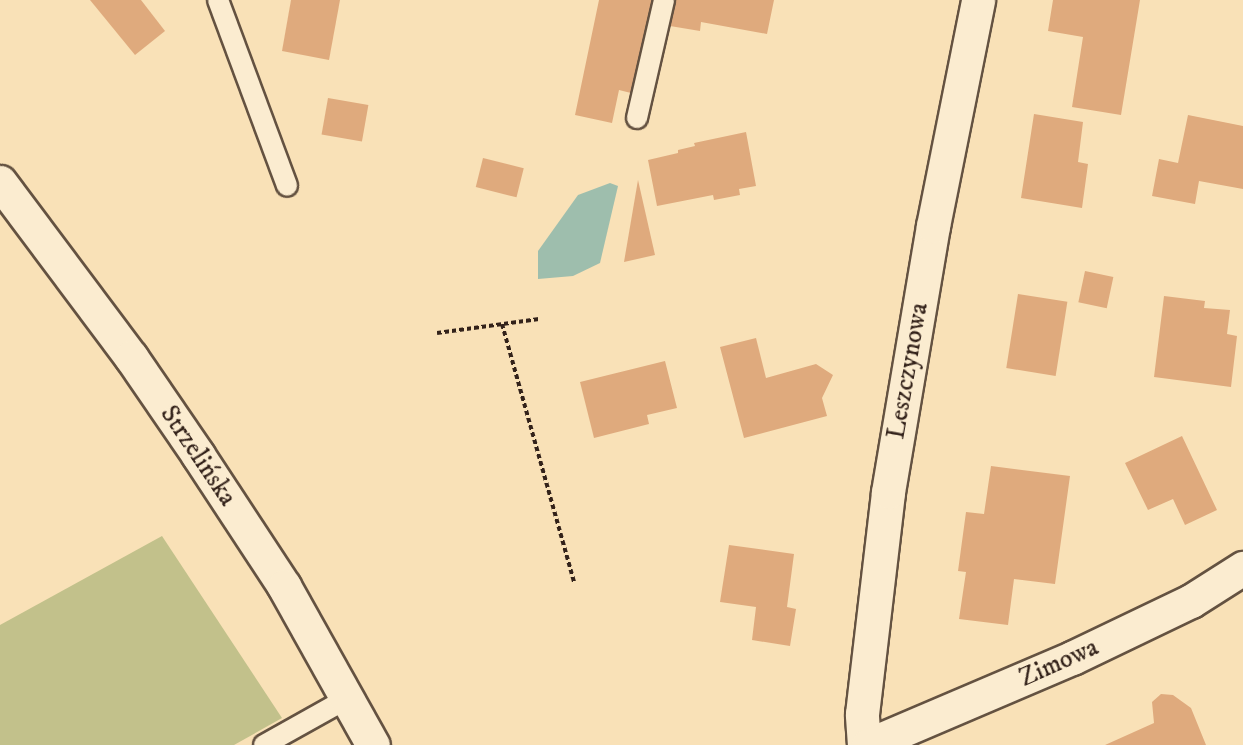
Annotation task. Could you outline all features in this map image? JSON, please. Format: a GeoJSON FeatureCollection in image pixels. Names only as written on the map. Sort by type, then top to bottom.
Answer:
{"type":"FeatureCollection","features":[{"type":"Feature","properties":{"kind":"street","name":"Leszczynowa"},"geometry":{"type":"LineString","coordinates":[[866,745],[862,714],[888,492],[933,226],[978,0]]}},
{"type":"Feature","properties":{"kind":"street","name":"Strzelińska"},"geometry":{"type":"LineString","coordinates":[[0,182],[131,357],[284,586],[373,745]]}},
{"type":"Feature","properties":{"kind":"street","name":"Zimowa"},"geometry":{"type":"LineString","coordinates":[[866,745],[1072,658],[1191,601],[1242,565]]}},
{"type":"Feature","properties":{"kind":"lane"},"geometry":{"type":"LineString","coordinates":[[218,0],[287,186]]}},
{"type":"Feature","properties":{"kind":"lane"},"geometry":{"type":"LineString","coordinates":[[637,118],[664,0]]}},
{"type":"Feature","properties":{"kind":"lane"},"geometry":{"type":"LineString","coordinates":[[264,745],[348,698]]}},
{"type":"Feature","properties":{"kind":"path"},"geometry":{"type":"LineString","coordinates":[[437,333],[539,319]]}},
{"type":"Feature","properties":{"kind":"path"},"geometry":{"type":"LineString","coordinates":[[502,324],[574,582]]}},
{"type":"Feature","properties":{"kind":"shaded area"},"geometry":{"type":"Polygon","coordinates":[[[610,183],[618,186],[600,263],[573,276],[538,279],[538,251],[578,195],[610,183]]]}},
{"type":"Feature","properties":{"kind":"shaded area"},"geometry":{"type":"Polygon","coordinates":[[[162,536],[282,718],[234,745],[0,745],[0,625],[162,536]]]}},
{"type":"Feature","properties":{"kind":"building"},"geometry":{"type":"Polygon","coordinates":[[[90,0],[141,0],[165,31],[135,55],[90,0]]]}},
{"type":"Feature","properties":{"kind":"building"},"geometry":{"type":"Polygon","coordinates":[[[291,0],[340,0],[329,60],[282,51],[291,0]]]}},
{"type":"Feature","properties":{"kind":"building"},"geometry":{"type":"Polygon","coordinates":[[[599,0],[652,0],[631,93],[619,90],[612,123],[575,115],[599,0]]]}},
{"type":"Feature","properties":{"kind":"building"},"geometry":{"type":"Polygon","coordinates":[[[676,0],[774,0],[767,34],[701,22],[700,31],[670,26],[676,0]]]}},
{"type":"Feature","properties":{"kind":"building"},"geometry":{"type":"Polygon","coordinates":[[[1053,0],[1140,0],[1121,115],[1072,107],[1083,37],[1048,31],[1053,0]]]}},
{"type":"Feature","properties":{"kind":"building"},"geometry":{"type":"Polygon","coordinates":[[[328,98],[368,105],[362,142],[322,134],[328,98]]]}},
{"type":"Feature","properties":{"kind":"building"},"geometry":{"type":"Polygon","coordinates":[[[1034,114],[1083,122],[1078,162],[1088,164],[1082,208],[1021,198],[1034,114]]]}},
{"type":"Feature","properties":{"kind":"building"},"geometry":{"type":"Polygon","coordinates":[[[1188,115],[1243,126],[1243,189],[1199,181],[1195,204],[1152,196],[1159,159],[1178,163],[1188,115]]]}},
{"type":"Feature","properties":{"kind":"building"},"geometry":{"type":"Polygon","coordinates":[[[746,132],[756,186],[739,189],[740,195],[714,200],[713,195],[657,206],[648,160],[678,153],[678,150],[695,146],[694,143],[746,132]]]}},
{"type":"Feature","properties":{"kind":"building"},"geometry":{"type":"Polygon","coordinates":[[[483,158],[524,168],[516,197],[476,187],[483,158]]]}},
{"type":"Feature","properties":{"kind":"building"},"geometry":{"type":"Polygon","coordinates":[[[638,180],[655,255],[624,262],[638,180]]]}},
{"type":"Feature","properties":{"kind":"building"},"geometry":{"type":"Polygon","coordinates":[[[1085,271],[1113,277],[1107,308],[1078,302],[1085,271]]]}},
{"type":"Feature","properties":{"kind":"building"},"geometry":{"type":"Polygon","coordinates":[[[1018,294],[1067,302],[1056,376],[1006,368],[1018,294]]]}},
{"type":"Feature","properties":{"kind":"building"},"geometry":{"type":"Polygon","coordinates":[[[1164,296],[1205,301],[1204,308],[1230,310],[1227,334],[1237,336],[1231,387],[1154,377],[1164,296]]]}},
{"type":"Feature","properties":{"kind":"building"},"geometry":{"type":"Polygon","coordinates":[[[756,338],[766,378],[816,364],[833,375],[822,398],[827,416],[744,438],[720,347],[756,338]]]}},
{"type":"Feature","properties":{"kind":"building"},"geometry":{"type":"Polygon","coordinates":[[[665,361],[677,408],[647,415],[649,424],[594,438],[580,382],[665,361]]]}},
{"type":"Feature","properties":{"kind":"building"},"geometry":{"type":"Polygon","coordinates":[[[1182,436],[1217,510],[1185,525],[1173,499],[1148,510],[1125,463],[1182,436]]]}},
{"type":"Feature","properties":{"kind":"building"},"geometry":{"type":"Polygon","coordinates":[[[991,466],[1070,476],[1055,584],[1014,579],[1008,625],[959,619],[966,572],[958,571],[966,512],[984,514],[991,466]]]}},
{"type":"Feature","properties":{"kind":"building"},"geometry":{"type":"Polygon","coordinates":[[[729,545],[794,554],[787,607],[796,609],[790,646],[752,640],[756,607],[720,602],[729,545]]]}},
{"type":"Feature","properties":{"kind":"building"},"geometry":{"type":"Polygon","coordinates":[[[1161,694],[1173,695],[1191,708],[1206,745],[1105,745],[1154,723],[1152,702],[1161,694]]]}}]}
